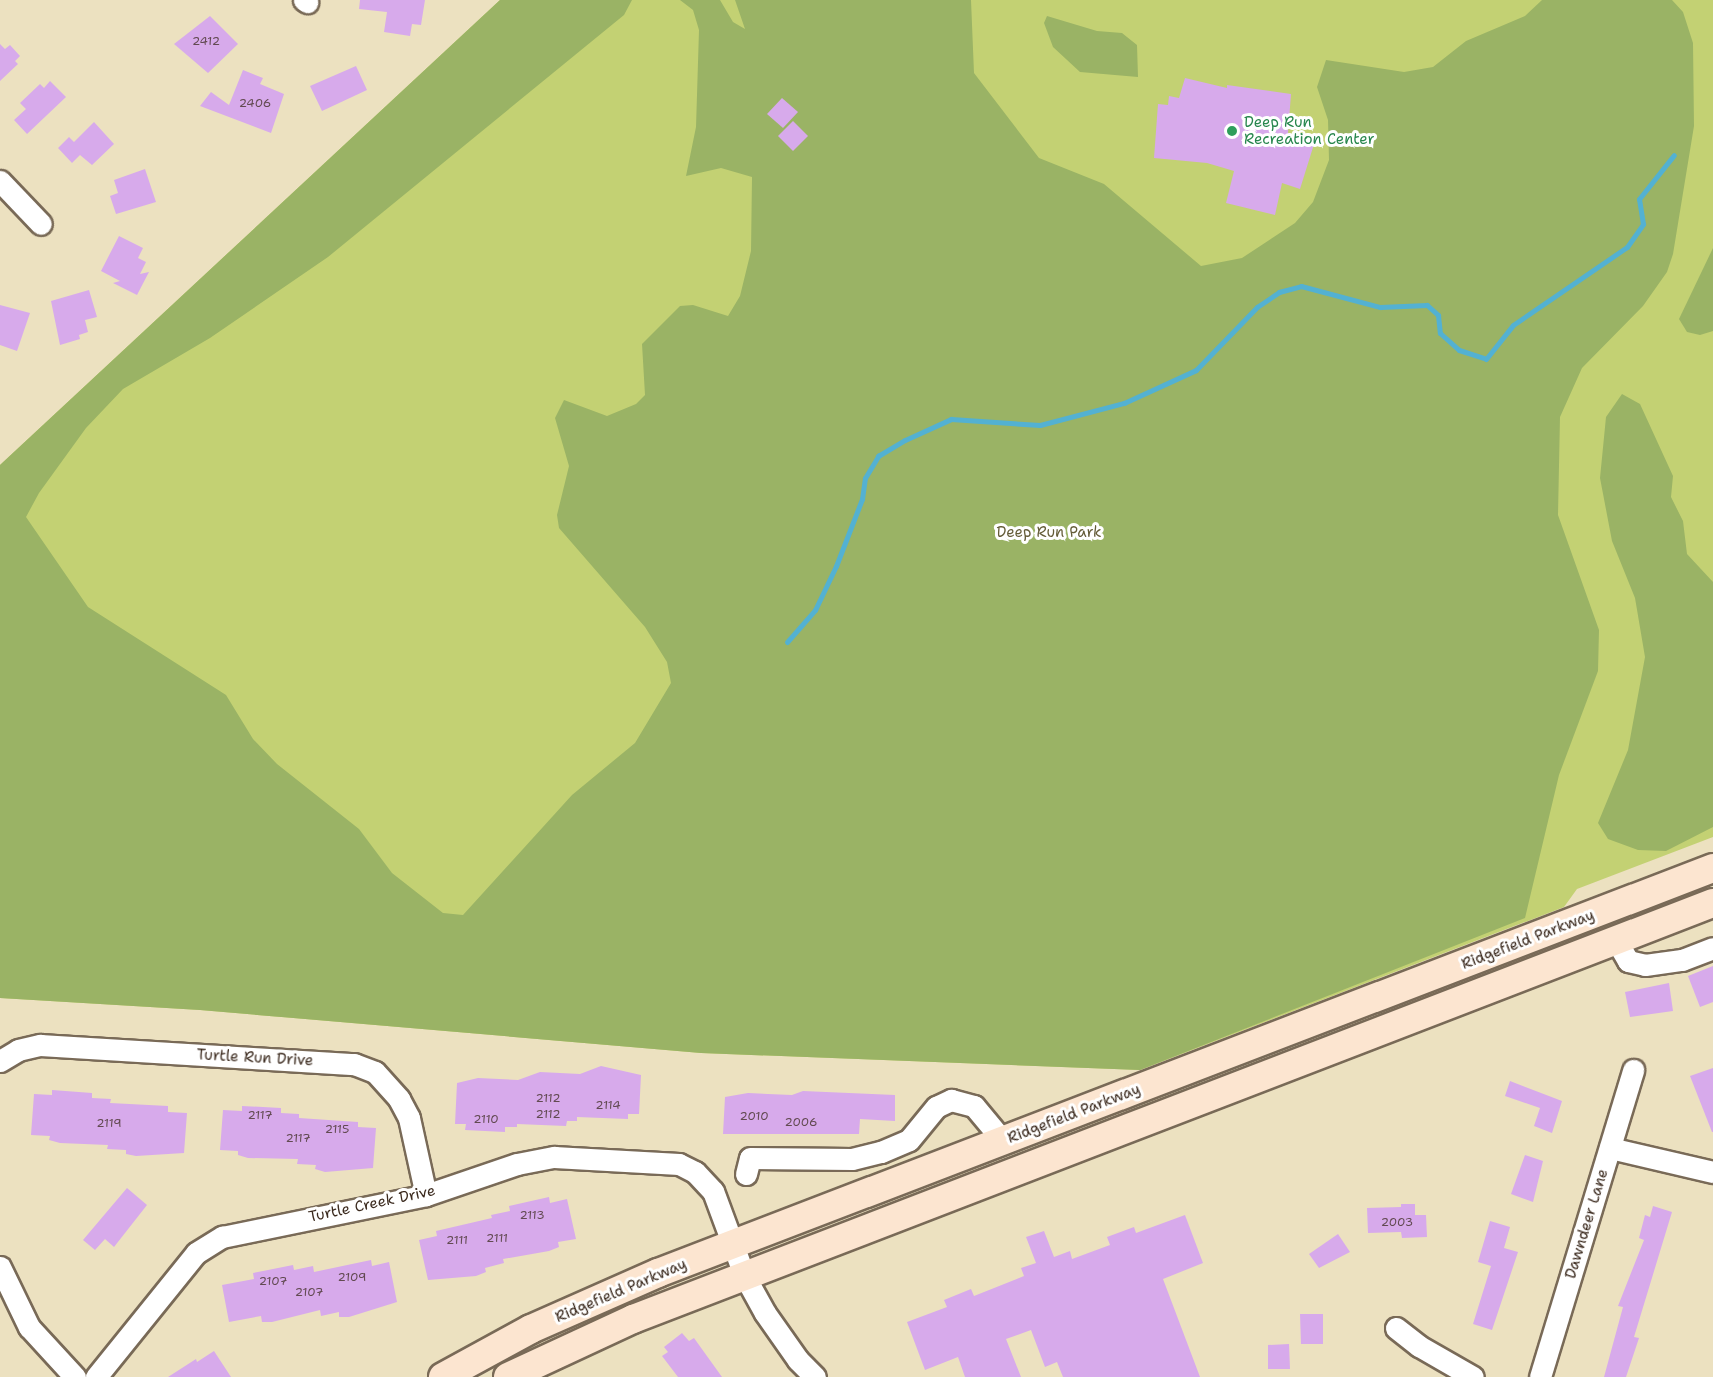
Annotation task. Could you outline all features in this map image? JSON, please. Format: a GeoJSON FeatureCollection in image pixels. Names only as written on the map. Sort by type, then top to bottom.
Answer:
{"type":"FeatureCollection","features":[{"type":"Feature","properties":{"kind":"main road","name":"Ridgefield Parkway"},"geometry":{"type":"LineString","coordinates":[[443,1377],[540,1325],[732,1246],[1713,868]]}},
{"type":"Feature","properties":{"kind":"main road","name":"Ridgefield Parkway"},"geometry":{"type":"LineString","coordinates":[[508,1377],[633,1319],[744,1275],[1713,903]]}},
{"type":"Feature","properties":{"kind":"street"},"geometry":{"type":"LineString","coordinates":[[0,181],[41,224]]}},
{"type":"Feature","properties":{"kind":"street"},"geometry":{"type":"LineString","coordinates":[[1616,940],[1628,961],[1645,965],[1682,960],[1713,948]]}},
{"type":"Feature","properties":{"kind":"street","name":"Turtle Run Drive"},"geometry":{"type":"LineString","coordinates":[[0,1060],[18,1050],[40,1045],[354,1064],[375,1072],[399,1099],[409,1118],[426,1195]]}},
{"type":"Feature","properties":{"kind":"street","name":"Dawndeer Lane"},"geometry":{"type":"LineString","coordinates":[[1540,1377],[1633,1070]]}},
{"type":"Feature","properties":{"kind":"street"},"geometry":{"type":"LineString","coordinates":[[746,1174],[750,1158],[852,1159],[880,1152],[909,1140],[936,1107],[951,1100],[974,1106],[1004,1142]]}},
{"type":"Feature","properties":{"kind":"street"},"geometry":{"type":"LineString","coordinates":[[1610,1148],[1713,1172]]}},
{"type":"Feature","properties":{"kind":"street","name":"Turtle Creek Drive"},"geometry":{"type":"LineString","coordinates":[[96,1377],[171,1281],[207,1244],[247,1229],[426,1195],[517,1164],[555,1157],[679,1164],[695,1172],[713,1191],[744,1275],[777,1332],[815,1377]]}},
{"type":"Feature","properties":{"kind":"street"},"geometry":{"type":"LineString","coordinates":[[0,1267],[29,1327],[75,1377]]}},
{"type":"Feature","properties":{"kind":"street"},"geometry":{"type":"LineString","coordinates":[[1396,1328],[1419,1346],[1473,1377]]}},
{"type":"Feature","properties":{"kind":"green space","name":"Deep Run Park"},"geometry":{"type":"Polygon","coordinates":[[[500,0],[1713,0],[1713,837],[1577,889],[1564,907],[1140,1070],[701,1053],[200,1010],[0,998],[0,465],[500,0]]]}},
{"type":"Feature","properties":{"kind":"green space","name":"Deep Run Park"},"geometry":{"type":"Polygon","coordinates":[[[500,0],[632,0],[624,15],[328,257],[210,338],[123,389],[86,428],[39,493],[26,517],[88,607],[226,695],[253,739],[277,764],[359,829],[392,873],[443,913],[463,915],[572,795],[635,743],[671,683],[667,662],[645,627],[559,528],[557,515],[569,466],[555,418],[564,400],[607,416],[636,404],[645,395],[642,344],[680,306],[693,305],[728,316],[740,296],[751,251],[752,177],[721,168],[686,176],[696,127],[699,30],[693,10],[680,0],[720,0],[733,22],[745,29],[735,0],[971,0],[974,73],[1039,158],[1104,184],[1201,266],[1242,258],[1295,223],[1313,202],[1329,160],[1328,120],[1317,87],[1326,60],[1404,72],[1433,67],[1466,41],[1525,16],[1542,0],[1672,0],[1683,12],[1693,43],[1694,126],[1673,254],[1667,272],[1643,306],[1582,368],[1560,417],[1558,515],[1599,630],[1598,671],[1559,775],[1525,918],[1140,1070],[701,1053],[200,1010],[0,998],[0,465],[500,0]]]}},
{"type":"Feature","properties":{"kind":"green space"},"geometry":{"type":"Polygon","coordinates":[[[1047,16],[1097,31],[1122,33],[1137,45],[1138,77],[1080,72],[1053,47],[1044,23],[1047,16]]]}},
{"type":"Feature","properties":{"kind":"green space"},"geometry":{"type":"Polygon","coordinates":[[[1713,248],[1713,331],[1700,335],[1687,332],[1679,319],[1713,248]]]}},
{"type":"Feature","properties":{"kind":"green space"},"geometry":{"type":"Polygon","coordinates":[[[1622,394],[1640,404],[1673,476],[1671,497],[1683,521],[1687,554],[1713,582],[1713,827],[1666,851],[1638,850],[1608,839],[1598,823],[1628,750],[1645,657],[1635,598],[1612,541],[1600,478],[1606,417],[1622,394]]]}},
{"type":"Feature","properties":{"kind":"building"},"geometry":{"type":"Polygon","coordinates":[[[360,0],[425,0],[421,25],[412,24],[410,36],[384,32],[387,12],[359,9],[360,0]]]}},
{"type":"Feature","properties":{"kind":"building"},"geometry":{"type":"Polygon","coordinates":[[[210,16],[238,44],[208,73],[174,44],[210,16]]]}},
{"type":"Feature","properties":{"kind":"building"},"geometry":{"type":"Polygon","coordinates":[[[0,44],[5,49],[10,45],[20,56],[15,61],[18,64],[0,81],[0,44]]]}},
{"type":"Feature","properties":{"kind":"building"},"geometry":{"type":"Polygon","coordinates":[[[356,66],[367,90],[322,111],[310,86],[356,66]]]}},
{"type":"Feature","properties":{"kind":"building"},"geometry":{"type":"Polygon","coordinates":[[[243,70],[263,78],[260,84],[284,94],[271,133],[200,106],[211,92],[229,105],[243,70]]]}},
{"type":"Feature","properties":{"kind":"building","name":"Deep Run Recreation Center"},"geometry":{"type":"Polygon","coordinates":[[[1185,78],[1227,88],[1227,85],[1291,94],[1288,133],[1315,141],[1300,189],[1282,183],[1275,215],[1226,203],[1234,171],[1207,163],[1154,158],[1158,104],[1168,105],[1169,96],[1179,98],[1185,78]]]}},
{"type":"Feature","properties":{"kind":"building"},"geometry":{"type":"Polygon","coordinates":[[[50,81],[66,97],[27,134],[14,120],[26,109],[20,103],[40,84],[44,88],[50,81]]]}},
{"type":"Feature","properties":{"kind":"building"},"geometry":{"type":"Polygon","coordinates":[[[782,98],[798,112],[783,128],[767,114],[782,98]]]}},
{"type":"Feature","properties":{"kind":"building"},"geometry":{"type":"Polygon","coordinates":[[[793,121],[808,136],[793,151],[778,136],[793,121]]]}},
{"type":"Feature","properties":{"kind":"building"},"geometry":{"type":"Polygon","coordinates":[[[94,122],[114,144],[92,165],[80,155],[72,163],[58,148],[69,137],[74,142],[94,122]]]}},
{"type":"Feature","properties":{"kind":"building"},"geometry":{"type":"Polygon","coordinates":[[[145,169],[156,202],[116,214],[110,196],[118,193],[114,180],[145,169]]]}},
{"type":"Feature","properties":{"kind":"building"},"geometry":{"type":"Polygon","coordinates":[[[119,236],[143,248],[138,258],[146,262],[140,274],[149,272],[137,295],[113,283],[120,281],[101,271],[119,236]]]}},
{"type":"Feature","properties":{"kind":"building"},"geometry":{"type":"Polygon","coordinates":[[[89,290],[97,317],[85,320],[88,332],[79,335],[80,339],[60,345],[51,301],[89,290]]]}},
{"type":"Feature","properties":{"kind":"building"},"geometry":{"type":"Polygon","coordinates":[[[0,305],[30,313],[17,351],[0,345],[0,305]]]}},
{"type":"Feature","properties":{"kind":"building"},"geometry":{"type":"Polygon","coordinates":[[[1713,966],[1713,1002],[1700,1007],[1688,976],[1713,966]]]}},
{"type":"Feature","properties":{"kind":"building"},"geometry":{"type":"Polygon","coordinates":[[[1669,983],[1673,1011],[1630,1017],[1625,992],[1669,983]]]}},
{"type":"Feature","properties":{"kind":"building"},"geometry":{"type":"Polygon","coordinates":[[[601,1066],[641,1075],[639,1114],[628,1114],[628,1119],[577,1117],[577,1121],[567,1121],[566,1126],[517,1124],[517,1127],[505,1127],[505,1132],[465,1130],[466,1124],[455,1124],[457,1083],[478,1078],[518,1080],[540,1072],[580,1074],[601,1066]]]}},
{"type":"Feature","properties":{"kind":"building"},"geometry":{"type":"Polygon","coordinates":[[[1713,1068],[1713,1132],[1712,1132],[1690,1076],[1713,1068]]]}},
{"type":"Feature","properties":{"kind":"building"},"geometry":{"type":"Polygon","coordinates":[[[1510,1081],[1562,1101],[1552,1133],[1534,1126],[1540,1108],[1505,1096],[1510,1081]]]}},
{"type":"Feature","properties":{"kind":"building"},"geometry":{"type":"Polygon","coordinates":[[[52,1090],[92,1093],[92,1098],[111,1099],[110,1103],[168,1106],[168,1112],[187,1113],[184,1153],[136,1156],[126,1154],[126,1150],[107,1149],[108,1145],[60,1143],[49,1140],[50,1136],[31,1135],[34,1094],[52,1095],[52,1090]]]}},
{"type":"Feature","properties":{"kind":"building"},"geometry":{"type":"Polygon","coordinates":[[[803,1091],[895,1095],[895,1121],[860,1119],[859,1134],[723,1134],[725,1097],[748,1093],[792,1095],[803,1091]]]}},
{"type":"Feature","properties":{"kind":"building"},"geometry":{"type":"Polygon","coordinates":[[[242,1106],[281,1108],[281,1113],[299,1114],[299,1118],[358,1122],[358,1127],[376,1128],[373,1168],[325,1172],[315,1169],[316,1165],[297,1164],[298,1159],[248,1158],[238,1155],[238,1151],[220,1150],[223,1110],[242,1111],[242,1106]]]}},
{"type":"Feature","properties":{"kind":"building"},"geometry":{"type":"Polygon","coordinates":[[[1525,1155],[1543,1161],[1533,1202],[1511,1194],[1525,1155]]]}},
{"type":"Feature","properties":{"kind":"building"},"geometry":{"type":"Polygon","coordinates":[[[127,1188],[147,1205],[114,1247],[105,1239],[95,1250],[83,1240],[127,1188]]]}},
{"type":"Feature","properties":{"kind":"building"},"geometry":{"type":"Polygon","coordinates":[[[549,1197],[550,1203],[567,1199],[576,1239],[558,1242],[559,1247],[549,1251],[503,1259],[504,1263],[485,1268],[486,1272],[476,1276],[428,1280],[419,1240],[437,1236],[436,1231],[492,1218],[491,1215],[510,1211],[509,1206],[549,1197]]]}},
{"type":"Feature","properties":{"kind":"building"},"geometry":{"type":"Polygon","coordinates":[[[1401,1204],[1415,1204],[1415,1215],[1426,1215],[1427,1237],[1402,1238],[1401,1232],[1368,1233],[1367,1208],[1401,1207],[1401,1204]]]}},
{"type":"Feature","properties":{"kind":"building"},"geometry":{"type":"Polygon","coordinates":[[[1653,1206],[1672,1212],[1634,1337],[1639,1338],[1626,1377],[1604,1377],[1623,1307],[1618,1306],[1644,1240],[1639,1238],[1645,1215],[1650,1217],[1653,1206]]]}},
{"type":"Feature","properties":{"kind":"building"},"geometry":{"type":"Polygon","coordinates":[[[1185,1215],[1203,1263],[1163,1279],[1200,1377],[1063,1377],[1057,1362],[1045,1367],[1031,1330],[1006,1339],[1021,1377],[965,1377],[958,1357],[925,1370],[907,1322],[947,1307],[944,1300],[971,1289],[974,1296],[1024,1276],[1021,1268],[1036,1263],[1026,1237],[1044,1231],[1054,1257],[1070,1251],[1072,1259],[1110,1245],[1107,1237],[1134,1227],[1136,1233],[1185,1215]]]}},
{"type":"Feature","properties":{"kind":"building"},"geometry":{"type":"Polygon","coordinates":[[[1490,1221],[1510,1227],[1504,1248],[1518,1252],[1492,1330],[1473,1324],[1491,1266],[1478,1262],[1490,1221]]]}},
{"type":"Feature","properties":{"kind":"building"},"geometry":{"type":"Polygon","coordinates":[[[1338,1234],[1350,1252],[1319,1268],[1309,1254],[1338,1234]]]}},
{"type":"Feature","properties":{"kind":"building"},"geometry":{"type":"Polygon","coordinates":[[[371,1260],[372,1266],[389,1262],[397,1302],[349,1317],[339,1317],[339,1312],[321,1316],[320,1310],[272,1322],[262,1322],[261,1316],[229,1322],[222,1285],[254,1279],[253,1273],[293,1265],[294,1270],[313,1266],[314,1272],[371,1260]]]}},
{"type":"Feature","properties":{"kind":"building"},"geometry":{"type":"Polygon","coordinates":[[[1300,1314],[1323,1314],[1323,1344],[1301,1344],[1300,1314]]]}},
{"type":"Feature","properties":{"kind":"building"},"geometry":{"type":"Polygon","coordinates":[[[682,1333],[689,1341],[694,1338],[722,1377],[678,1377],[662,1356],[668,1352],[664,1347],[682,1333]]]}},
{"type":"Feature","properties":{"kind":"building"},"geometry":{"type":"Polygon","coordinates":[[[1289,1344],[1290,1369],[1268,1369],[1268,1345],[1289,1344]]]}},
{"type":"Feature","properties":{"kind":"building"},"geometry":{"type":"Polygon","coordinates":[[[214,1351],[231,1377],[168,1377],[196,1359],[197,1362],[214,1351]]]}},
{"type":"Feature","properties":{"kind":"waterway"},"geometry":{"type":"LineString","coordinates":[[787,642],[815,610],[836,566],[862,499],[865,478],[878,456],[905,440],[951,419],[1040,425],[1124,403],[1196,370],[1257,307],[1279,292],[1301,286],[1380,307],[1427,305],[1438,315],[1440,333],[1459,350],[1486,359],[1513,325],[1627,247],[1643,224],[1639,199],[1674,155]]}},
{"type":"Feature","properties":{"kind":"place","name":"Deep Run Recreation Center"},"geometry":{"type":"Point","coordinates":[1232,131]}}]}
